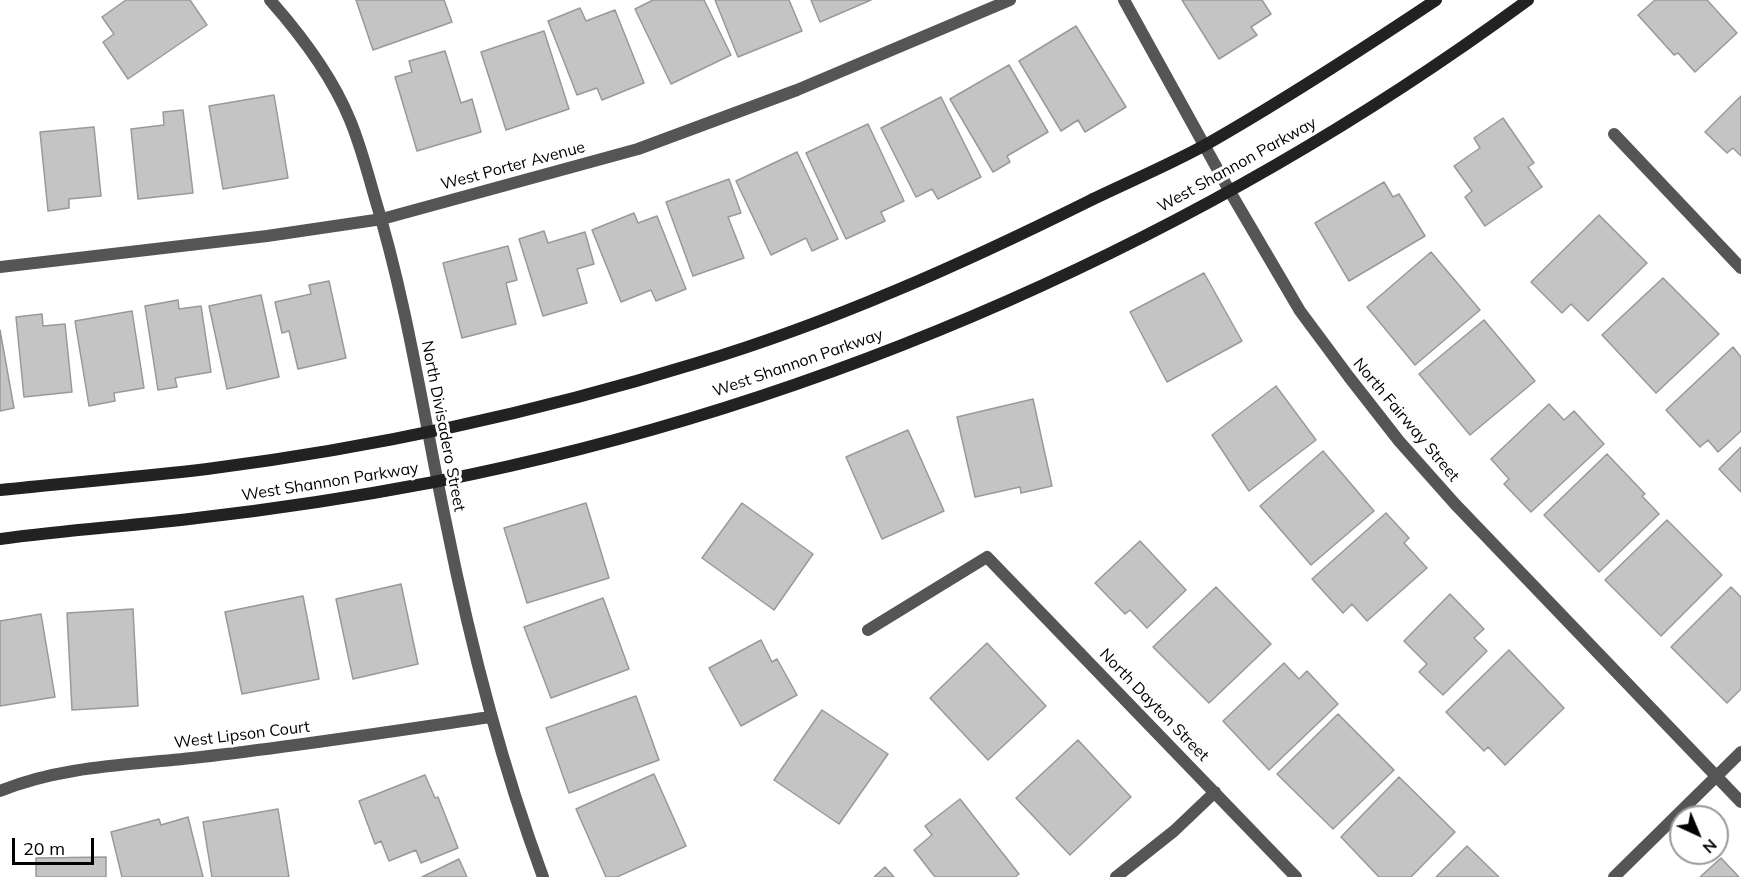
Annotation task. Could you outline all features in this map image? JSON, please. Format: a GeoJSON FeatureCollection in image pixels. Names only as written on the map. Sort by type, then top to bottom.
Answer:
{"type":"FeatureCollection","features":[{"type":"Feature","properties":{"kind":"street","name":"North Divisadero Street"},"geometry":{"type":"LineString","coordinates":[[270,0],[304,43],[338,95],[350,120],[382,219],[397,276],[427,431],[490,717],[514,797],[543,877]]}},
{"type":"Feature","properties":{"kind":"street","name":"West Porter Avenue"},"geometry":{"type":"LineString","coordinates":[[0,267],[267,236],[382,219],[638,149],[797,90],[1010,0]]}},
{"type":"Feature","properties":{"kind":"street","name":"North Fairway Street"},"geometry":{"type":"LineString","coordinates":[[1124,0],[1228,190],[1300,311],[1399,441],[1455,504],[1741,802]]}},
{"type":"Feature","properties":{"kind":"street","name":"West Shannon Parkway"},"geometry":{"type":"LineString","coordinates":[[0,490],[207,469],[427,431],[612,387],[756,344],[868,302],[1012,240],[1205,145],[1348,58],[1436,0]]}},
{"type":"Feature","properties":{"kind":"street","name":"West Shannon Parkway"},"geometry":{"type":"LineString","coordinates":[[0,539],[269,509],[438,481],[597,444],[714,410],[926,335],[1027,293],[1133,242],[1379,104],[1528,0]]}},
{"type":"Feature","properties":{"kind":"street"},"geometry":{"type":"LineString","coordinates":[[1614,134],[1741,268]]}},
{"type":"Feature","properties":{"kind":"street","name":"North Dayton Street"},"geometry":{"type":"LineString","coordinates":[[868,630],[987,557],[1296,877]]}},
{"type":"Feature","properties":{"kind":"street","name":"West Lipson Court"},"geometry":{"type":"LineString","coordinates":[[0,791],[24,781],[72,771],[288,747],[490,717]]}},
{"type":"Feature","properties":{"kind":"street"},"geometry":{"type":"LineString","coordinates":[[1614,877],[1741,752]]}},
{"type":"Feature","properties":{"kind":"street"},"geometry":{"type":"LineString","coordinates":[[1116,877],[1174,831],[1215,792]]}},
{"type":"Feature","properties":{"kind":"building"},"geometry":{"type":"Polygon","coordinates":[[[126,0],[190,0],[207,25],[128,79],[103,42],[114,34],[102,17],[126,0]]]}},
{"type":"Feature","properties":{"kind":"building"},"geometry":{"type":"Polygon","coordinates":[[[356,0],[444,0],[452,22],[373,50],[356,0]]]}},
{"type":"Feature","properties":{"kind":"building"},"geometry":{"type":"Polygon","coordinates":[[[653,0],[704,0],[731,55],[671,84],[635,9],[653,0]]]}},
{"type":"Feature","properties":{"kind":"building"},"geometry":{"type":"Polygon","coordinates":[[[715,0],[789,0],[802,31],[738,57],[715,0]]]}},
{"type":"Feature","properties":{"kind":"building"},"geometry":{"type":"Polygon","coordinates":[[[811,0],[871,0],[820,22],[811,0]]]}},
{"type":"Feature","properties":{"kind":"building"},"geometry":{"type":"Polygon","coordinates":[[[1182,0],[1262,0],[1271,14],[1251,27],[1257,35],[1219,59],[1182,0]]]}},
{"type":"Feature","properties":{"kind":"building"},"geometry":{"type":"Polygon","coordinates":[[[1655,0],[1707,0],[1737,33],[1695,72],[1678,53],[1674,55],[1638,15],[1655,0]]]}},
{"type":"Feature","properties":{"kind":"building"},"geometry":{"type":"Polygon","coordinates":[[[580,8],[586,21],[615,10],[644,83],[602,100],[597,88],[577,95],[548,21],[580,8]]]}},
{"type":"Feature","properties":{"kind":"building"},"geometry":{"type":"Polygon","coordinates":[[[1076,26],[1126,107],[1085,132],[1078,120],[1061,131],[1019,61],[1076,26]]]}},
{"type":"Feature","properties":{"kind":"building"},"geometry":{"type":"Polygon","coordinates":[[[544,31],[569,109],[506,130],[481,52],[544,31]]]}},
{"type":"Feature","properties":{"kind":"building"},"geometry":{"type":"Polygon","coordinates":[[[445,51],[461,103],[472,99],[481,132],[417,151],[395,77],[412,72],[409,61],[445,51]]]}},
{"type":"Feature","properties":{"kind":"building"},"geometry":{"type":"Polygon","coordinates":[[[1009,65],[1048,132],[1007,156],[1010,162],[993,172],[950,99],[1009,65]]]}},
{"type":"Feature","properties":{"kind":"building"},"geometry":{"type":"Polygon","coordinates":[[[274,95],[288,178],[223,189],[209,106],[274,95]]]}},
{"type":"Feature","properties":{"kind":"building"},"geometry":{"type":"Polygon","coordinates":[[[1741,96],[1741,156],[1733,148],[1727,153],[1705,132],[1741,96]]]}},
{"type":"Feature","properties":{"kind":"building"},"geometry":{"type":"Polygon","coordinates":[[[941,97],[981,177],[938,199],[932,189],[916,197],[881,128],[941,97]]]}},
{"type":"Feature","properties":{"kind":"building"},"geometry":{"type":"Polygon","coordinates":[[[183,110],[193,193],[138,199],[131,129],[164,125],[163,112],[183,110]]]}},
{"type":"Feature","properties":{"kind":"building"},"geometry":{"type":"Polygon","coordinates":[[[1503,118],[1534,163],[1528,167],[1542,187],[1485,226],[1465,197],[1472,191],[1454,166],[1480,148],[1474,138],[1503,118]]]}},
{"type":"Feature","properties":{"kind":"building"},"geometry":{"type":"Polygon","coordinates":[[[868,124],[904,201],[881,212],[885,221],[846,239],[806,153],[868,124]]]}},
{"type":"Feature","properties":{"kind":"building"},"geometry":{"type":"Polygon","coordinates":[[[94,127],[101,196],[69,199],[69,208],[48,211],[40,132],[94,127]]]}},
{"type":"Feature","properties":{"kind":"building"},"geometry":{"type":"Polygon","coordinates":[[[797,152],[838,239],[812,251],[806,238],[771,255],[736,181],[797,152]]]}},
{"type":"Feature","properties":{"kind":"building"},"geometry":{"type":"Polygon","coordinates":[[[729,179],[741,213],[728,217],[744,258],[693,276],[666,202],[729,179]]]}},
{"type":"Feature","properties":{"kind":"building"},"geometry":{"type":"Polygon","coordinates":[[[1384,182],[1393,197],[1399,194],[1425,236],[1349,281],[1315,223],[1384,182]]]}},
{"type":"Feature","properties":{"kind":"building"},"geometry":{"type":"Polygon","coordinates":[[[634,213],[638,223],[657,216],[686,289],[656,301],[651,290],[621,302],[592,230],[634,213]]]}},
{"type":"Feature","properties":{"kind":"building"},"geometry":{"type":"Polygon","coordinates":[[[1599,215],[1647,263],[1588,321],[1571,304],[1562,313],[1531,282],[1599,215]]]}},
{"type":"Feature","properties":{"kind":"building"},"geometry":{"type":"Polygon","coordinates":[[[544,231],[548,243],[585,232],[594,264],[577,269],[587,303],[543,316],[519,239],[544,231]]]}},
{"type":"Feature","properties":{"kind":"building"},"geometry":{"type":"Polygon","coordinates":[[[508,246],[517,280],[506,283],[516,324],[462,338],[443,263],[508,246]]]}},
{"type":"Feature","properties":{"kind":"building"},"geometry":{"type":"Polygon","coordinates":[[[1431,252],[1480,310],[1415,365],[1367,307],[1431,252]]]}},
{"type":"Feature","properties":{"kind":"building"},"geometry":{"type":"Polygon","coordinates":[[[1204,273],[1242,341],[1167,382],[1130,312],[1204,273]]]}},
{"type":"Feature","properties":{"kind":"building"},"geometry":{"type":"Polygon","coordinates":[[[1663,278],[1719,334],[1656,393],[1602,335],[1663,278]]]}},
{"type":"Feature","properties":{"kind":"building"},"geometry":{"type":"Polygon","coordinates":[[[329,281],[346,358],[298,369],[289,331],[282,333],[275,302],[311,294],[309,285],[329,281]]]}},
{"type":"Feature","properties":{"kind":"building"},"geometry":{"type":"Polygon","coordinates":[[[261,295],[279,377],[227,389],[209,306],[261,295]]]}},
{"type":"Feature","properties":{"kind":"building"},"geometry":{"type":"Polygon","coordinates":[[[178,300],[179,309],[201,306],[211,372],[175,378],[177,387],[158,390],[145,306],[178,300]]]}},
{"type":"Feature","properties":{"kind":"building"},"geometry":{"type":"Polygon","coordinates":[[[132,311],[144,388],[114,393],[115,401],[89,406],[75,321],[132,311]]]}},
{"type":"Feature","properties":{"kind":"building"},"geometry":{"type":"Polygon","coordinates":[[[42,314],[43,326],[65,324],[72,392],[24,397],[16,317],[42,314]]]}},
{"type":"Feature","properties":{"kind":"building"},"geometry":{"type":"Polygon","coordinates":[[[1484,320],[1535,381],[1470,435],[1419,374],[1484,320]]]}},
{"type":"Feature","properties":{"kind":"building"},"geometry":{"type":"Polygon","coordinates":[[[0,330],[14,408],[0,411],[0,330]]]}},
{"type":"Feature","properties":{"kind":"building"},"geometry":{"type":"Polygon","coordinates":[[[1733,347],[1741,357],[1741,431],[1718,452],[1708,440],[1700,447],[1666,410],[1733,347]]]}},
{"type":"Feature","properties":{"kind":"building"},"geometry":{"type":"Polygon","coordinates":[[[1276,386],[1316,440],[1249,491],[1212,435],[1276,386]]]}},
{"type":"Feature","properties":{"kind":"building"},"geometry":{"type":"Polygon","coordinates":[[[1033,399],[1052,486],[1021,493],[1020,487],[975,497],[957,417],[1033,399]]]}},
{"type":"Feature","properties":{"kind":"building"},"geometry":{"type":"Polygon","coordinates":[[[1549,404],[1564,420],[1574,411],[1604,444],[1531,512],[1504,484],[1509,479],[1491,459],[1549,404]]]}},
{"type":"Feature","properties":{"kind":"building"},"geometry":{"type":"Polygon","coordinates":[[[908,430],[944,511],[882,539],[846,457],[908,430]]]}},
{"type":"Feature","properties":{"kind":"building"},"geometry":{"type":"Polygon","coordinates":[[[1741,447],[1741,492],[1719,469],[1741,447]]]}},
{"type":"Feature","properties":{"kind":"building"},"geometry":{"type":"Polygon","coordinates":[[[1323,451],[1374,511],[1311,565],[1260,506],[1323,451]]]}},
{"type":"Feature","properties":{"kind":"building"},"geometry":{"type":"Polygon","coordinates":[[[1607,454],[1645,494],[1642,496],[1659,514],[1599,572],[1544,515],[1607,454]]]}},
{"type":"Feature","properties":{"kind":"building"},"geometry":{"type":"Polygon","coordinates":[[[586,503],[609,578],[527,603],[504,528],[586,503]]]}},
{"type":"Feature","properties":{"kind":"building"},"geometry":{"type":"Polygon","coordinates":[[[742,503],[813,554],[774,610],[702,558],[742,503]]]}},
{"type":"Feature","properties":{"kind":"building"},"geometry":{"type":"Polygon","coordinates":[[[1386,513],[1409,538],[1404,543],[1427,568],[1367,621],[1352,604],[1343,613],[1312,579],[1386,513]]]}},
{"type":"Feature","properties":{"kind":"building"},"geometry":{"type":"Polygon","coordinates":[[[1667,520],[1722,575],[1661,636],[1605,580],[1667,520]]]}},
{"type":"Feature","properties":{"kind":"building"},"geometry":{"type":"Polygon","coordinates":[[[1140,541],[1186,590],[1147,628],[1130,610],[1125,614],[1095,583],[1140,541]]]}},
{"type":"Feature","properties":{"kind":"building"},"geometry":{"type":"Polygon","coordinates":[[[401,584],[418,664],[353,679],[336,599],[401,584]]]}},
{"type":"Feature","properties":{"kind":"building"},"geometry":{"type":"Polygon","coordinates":[[[1216,587],[1271,644],[1209,703],[1153,647],[1216,587]]]}},
{"type":"Feature","properties":{"kind":"building"},"geometry":{"type":"Polygon","coordinates":[[[1731,587],[1741,597],[1741,689],[1727,703],[1671,647],[1731,587]]]}},
{"type":"Feature","properties":{"kind":"building"},"geometry":{"type":"Polygon","coordinates":[[[1450,594],[1484,629],[1474,638],[1487,651],[1443,695],[1419,672],[1427,664],[1404,641],[1450,594]]]}},
{"type":"Feature","properties":{"kind":"building"},"geometry":{"type":"Polygon","coordinates":[[[303,596],[319,679],[242,694],[225,612],[303,596]]]}},
{"type":"Feature","properties":{"kind":"building"},"geometry":{"type":"Polygon","coordinates":[[[603,598],[629,669],[551,698],[524,627],[603,598]]]}},
{"type":"Feature","properties":{"kind":"building"},"geometry":{"type":"Polygon","coordinates":[[[133,609],[138,706],[72,710],[67,613],[133,609]]]}},
{"type":"Feature","properties":{"kind":"building"},"geometry":{"type":"Polygon","coordinates":[[[41,614],[55,697],[0,706],[0,621],[41,614]]]}},
{"type":"Feature","properties":{"kind":"building"},"geometry":{"type":"Polygon","coordinates":[[[761,640],[772,662],[777,659],[797,695],[741,726],[709,668],[761,640]]]}},
{"type":"Feature","properties":{"kind":"building"},"geometry":{"type":"Polygon","coordinates":[[[987,643],[1046,706],[988,760],[930,698],[987,643]]]}},
{"type":"Feature","properties":{"kind":"building"},"geometry":{"type":"Polygon","coordinates":[[[1509,650],[1564,708],[1505,765],[1488,747],[1484,751],[1446,712],[1509,650]]]}},
{"type":"Feature","properties":{"kind":"building"},"geometry":{"type":"Polygon","coordinates":[[[1284,663],[1299,679],[1307,671],[1338,704],[1269,770],[1223,721],[1284,663]]]}},
{"type":"Feature","properties":{"kind":"building"},"geometry":{"type":"Polygon","coordinates":[[[636,696],[659,760],[569,793],[546,728],[636,696]]]}},
{"type":"Feature","properties":{"kind":"building"},"geometry":{"type":"Polygon","coordinates":[[[822,710],[888,754],[839,824],[774,780],[822,710]]]}},
{"type":"Feature","properties":{"kind":"building"},"geometry":{"type":"Polygon","coordinates":[[[1338,714],[1394,770],[1333,829],[1277,774],[1338,714]]]}},
{"type":"Feature","properties":{"kind":"building"},"geometry":{"type":"Polygon","coordinates":[[[1078,740],[1131,797],[1070,855],[1016,798],[1078,740]]]}},
{"type":"Feature","properties":{"kind":"building"},"geometry":{"type":"Polygon","coordinates":[[[654,774],[686,846],[617,877],[606,877],[576,809],[654,774]]]}},
{"type":"Feature","properties":{"kind":"building"},"geometry":{"type":"Polygon","coordinates":[[[425,775],[435,798],[438,797],[458,848],[421,863],[416,850],[389,861],[381,841],[375,844],[359,801],[425,775]]]}},
{"type":"Feature","properties":{"kind":"building"},"geometry":{"type":"Polygon","coordinates":[[[1399,777],[1455,832],[1411,877],[1379,877],[1341,837],[1399,777]]]}},
{"type":"Feature","properties":{"kind":"building"},"geometry":{"type":"Polygon","coordinates":[[[960,799],[1019,874],[1015,877],[935,877],[914,850],[932,835],[925,826],[960,799]]]}},
{"type":"Feature","properties":{"kind":"building"},"geometry":{"type":"Polygon","coordinates":[[[278,809],[289,877],[212,877],[203,822],[278,809]]]}},
{"type":"Feature","properties":{"kind":"building"},"geometry":{"type":"Polygon","coordinates":[[[188,817],[203,877],[122,877],[111,832],[159,819],[161,825],[188,817]]]}},
{"type":"Feature","properties":{"kind":"building"},"geometry":{"type":"Polygon","coordinates":[[[1467,846],[1499,877],[1436,877],[1467,846]]]}},
{"type":"Feature","properties":{"kind":"building"},"geometry":{"type":"Polygon","coordinates":[[[106,857],[106,877],[36,877],[36,858],[106,857]]]}},
{"type":"Feature","properties":{"kind":"building"},"geometry":{"type":"Polygon","coordinates":[[[459,859],[467,877],[422,877],[459,859]]]}},
{"type":"Feature","properties":{"kind":"building"},"geometry":{"type":"Polygon","coordinates":[[[1713,865],[1728,865],[1739,877],[1700,877],[1713,865]]]}},
{"type":"Feature","properties":{"kind":"building"},"geometry":{"type":"Polygon","coordinates":[[[885,867],[894,877],[874,877],[885,867]]]}}]}
